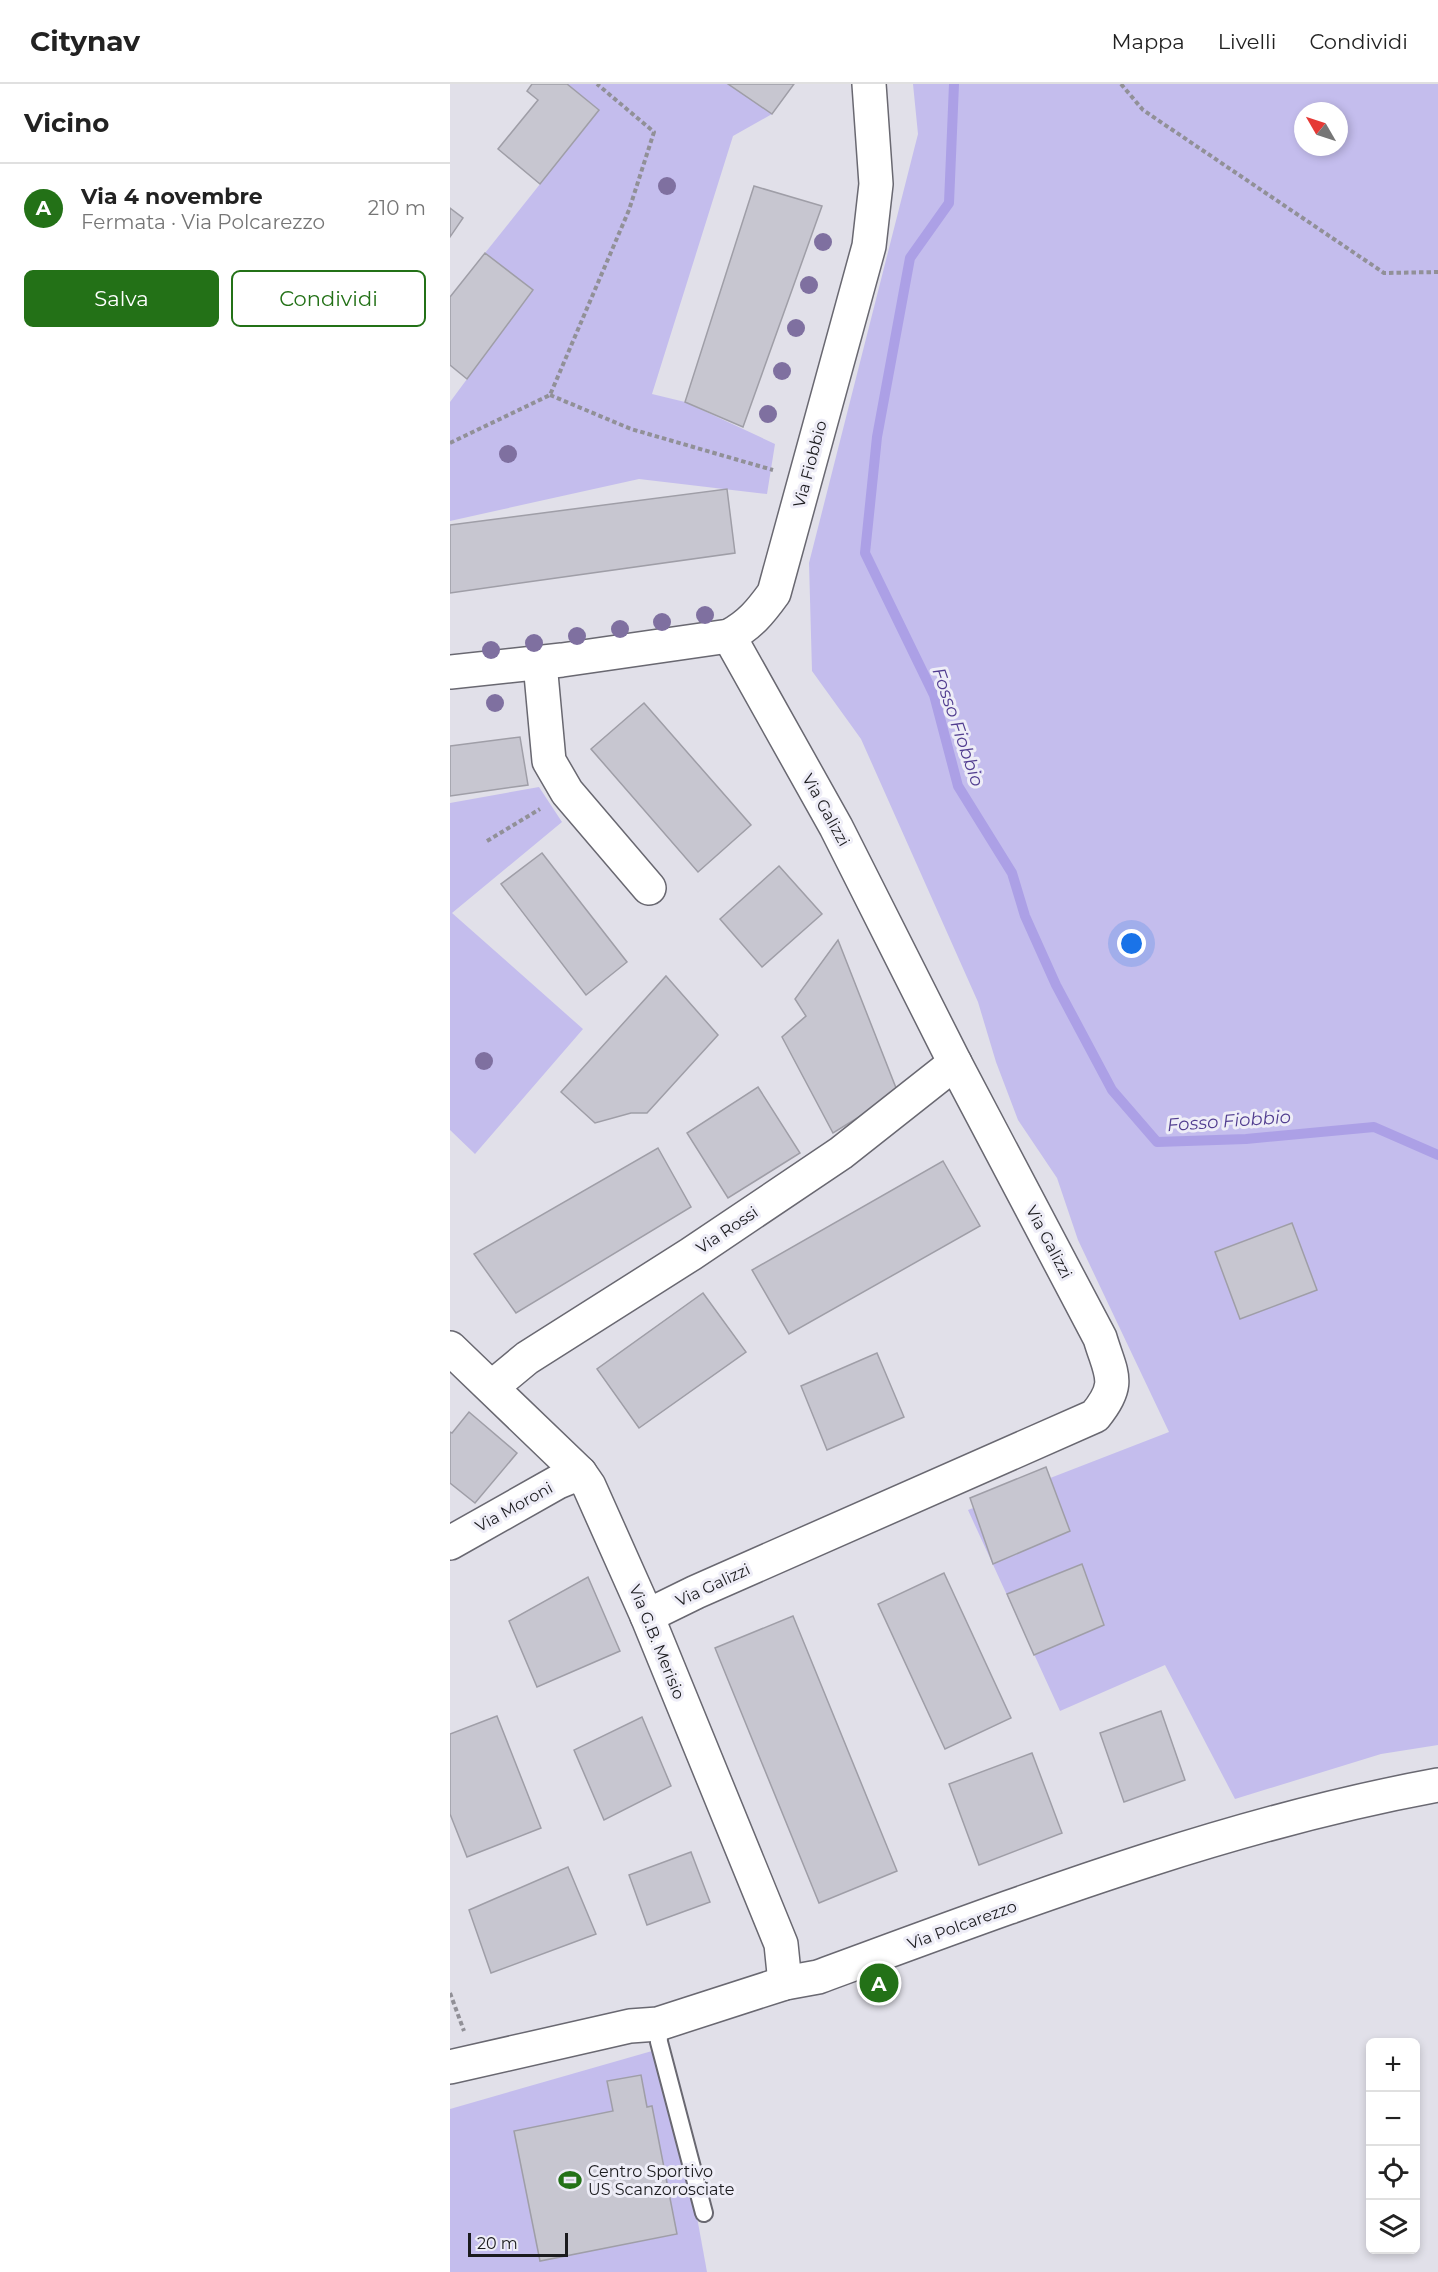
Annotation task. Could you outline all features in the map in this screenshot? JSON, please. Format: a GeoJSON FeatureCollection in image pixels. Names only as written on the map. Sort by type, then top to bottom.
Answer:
{"type":"FeatureCollection","features":[{"type":"Feature","properties":{"kind":"street","name":"Via Fiobbio"},"geometry":{"type":"LineString","coordinates":[[450,672],[540,663],[729,636],[746,627],[774,593],[869,246],[876,184],[869,84]]}},
{"type":"Feature","properties":{"kind":"street","name":"Via Galizzi"},"geometry":{"type":"LineString","coordinates":[[647,1616],[696,1592],[1095,1416],[1109,1399],[1113,1381],[1100,1338],[955,1064],[836,827],[729,636]]}},
{"type":"Feature","properties":{"kind":"street"},"geometry":{"type":"LineString","coordinates":[[540,663],[549,761],[567,792],[649,888]]}},
{"type":"Feature","properties":{"kind":"street","name":"Via Rossi"},"geometry":{"type":"LineString","coordinates":[[492,1388],[527,1358],[691,1254],[841,1153],[955,1064]]}},
{"type":"Feature","properties":{"kind":"street","name":"Via G.B. Merisio"},"geometry":{"type":"LineString","coordinates":[[450,1348],[579,1473],[596,1499],[647,1616],[781,1944],[785,1983]]}},
{"type":"Feature","properties":{"kind":"street","name":"Via Moroni"},"geometry":{"type":"LineString","coordinates":[[450,1543],[558,1482],[579,1473]]}},
{"type":"Feature","properties":{"kind":"street","name":"Via Polcarezzo"},"geometry":{"type":"LineString","coordinates":[[450,2067],[630,2026],[658,2024],[785,1983],[818,1977],[1088,1881],[1227,1836],[1364,1799],[1438,1785]]}},
{"type":"Feature","properties":{"kind":"lane"},"geometry":{"type":"LineString","coordinates":[[658,2024],[658,2042],[704,2213]]}},
{"type":"Feature","properties":{"kind":"path"},"geometry":{"type":"LineString","coordinates":[[450,443],[550,395],[629,210],[654,132],[597,84]]}},
{"type":"Feature","properties":{"kind":"path"},"geometry":{"type":"LineString","coordinates":[[1121,84],[1143,110],[1384,273],[1438,272]]}},
{"type":"Feature","properties":{"kind":"path"},"geometry":{"type":"LineString","coordinates":[[550,395],[631,429],[806,479]]}},
{"type":"Feature","properties":{"kind":"path"},"geometry":{"type":"LineString","coordinates":[[487,841],[567,792]]}},
{"type":"Feature","properties":{"kind":"shaded area"},"geometry":{"type":"Polygon","coordinates":[[[567,84],[728,84],[772,114],[733,136],[652,394],[685,402],[775,444],[767,494],[639,479],[450,521],[450,402],[533,290],[485,253],[599,110],[567,84]]]}},
{"type":"Feature","properties":{"kind":"shaded area"},"geometry":{"type":"Polygon","coordinates":[[[913,84],[1438,84],[1438,1745],[1381,1754],[1235,1799],[1165,1665],[1060,1711],[968,1510],[1169,1432],[1078,1240],[1057,1178],[1018,1120],[996,1062],[978,1002],[861,739],[812,671],[809,563],[918,134],[913,84]]]}},
{"type":"Feature","properties":{"kind":"shaded area"},"geometry":{"type":"Polygon","coordinates":[[[539,787],[562,822],[452,913],[583,1029],[475,1154],[450,1130],[450,803],[539,787]]]}},
{"type":"Feature","properties":{"kind":"shaded area","name":"Centro Sportivo US Scanzorosciate"},"geometry":{"type":"Polygon","coordinates":[[[666,2047],[707,2272],[450,2272],[450,2109],[666,2047]]]}},
{"type":"Feature","properties":{"kind":"building"},"geometry":{"type":"Polygon","coordinates":[[[532,84],[567,84],[599,110],[540,184],[498,149],[538,100],[527,91],[532,84]]]}},
{"type":"Feature","properties":{"kind":"building"},"geometry":{"type":"Polygon","coordinates":[[[728,84],[794,84],[772,114],[728,84]]]}},
{"type":"Feature","properties":{"kind":"building"},"geometry":{"type":"Polygon","coordinates":[[[754,186],[822,206],[743,427],[685,402],[754,186]]]}},
{"type":"Feature","properties":{"kind":"building"},"geometry":{"type":"Polygon","coordinates":[[[450,208],[463,218],[450,237],[450,208]]]}},
{"type":"Feature","properties":{"kind":"building"},"geometry":{"type":"Polygon","coordinates":[[[485,253],[533,290],[467,379],[450,365],[450,297],[485,253]]]}},
{"type":"Feature","properties":{"kind":"building"},"geometry":{"type":"Polygon","coordinates":[[[727,489],[735,553],[450,593],[450,525],[727,489]]]}},
{"type":"Feature","properties":{"kind":"building"},"geometry":{"type":"Polygon","coordinates":[[[644,703],[751,825],[698,872],[591,749],[644,703]]]}},
{"type":"Feature","properties":{"kind":"building"},"geometry":{"type":"Polygon","coordinates":[[[520,737],[528,785],[450,796],[450,746],[520,737]]]}},
{"type":"Feature","properties":{"kind":"building"},"geometry":{"type":"Polygon","coordinates":[[[542,853],[627,962],[586,995],[501,884],[542,853]]]}},
{"type":"Feature","properties":{"kind":"building"},"geometry":{"type":"Polygon","coordinates":[[[779,866],[822,914],[762,967],[720,919],[779,866]]]}},
{"type":"Feature","properties":{"kind":"building"},"geometry":{"type":"Polygon","coordinates":[[[838,940],[898,1093],[833,1133],[782,1037],[806,1016],[795,999],[838,940]]]}},
{"type":"Feature","properties":{"kind":"building"},"geometry":{"type":"Polygon","coordinates":[[[666,976],[718,1035],[647,1113],[631,1113],[595,1123],[561,1092],[666,976]]]}},
{"type":"Feature","properties":{"kind":"building"},"geometry":{"type":"Polygon","coordinates":[[[758,1087],[800,1153],[728,1198],[687,1133],[758,1087]]]}},
{"type":"Feature","properties":{"kind":"building"},"geometry":{"type":"Polygon","coordinates":[[[658,1148],[691,1207],[516,1313],[474,1254],[658,1148]]]}},
{"type":"Feature","properties":{"kind":"building"},"geometry":{"type":"Polygon","coordinates":[[[943,1161],[980,1226],[789,1334],[752,1270],[943,1161]]]}},
{"type":"Feature","properties":{"kind":"building"},"geometry":{"type":"Polygon","coordinates":[[[1292,1223],[1317,1290],[1240,1319],[1215,1252],[1292,1223]]]}},
{"type":"Feature","properties":{"kind":"building"},"geometry":{"type":"Polygon","coordinates":[[[703,1293],[746,1352],[639,1428],[597,1369],[703,1293]]]}},
{"type":"Feature","properties":{"kind":"building"},"geometry":{"type":"Polygon","coordinates":[[[877,1353],[904,1417],[827,1450],[801,1386],[877,1353]]]}},
{"type":"Feature","properties":{"kind":"building"},"geometry":{"type":"Polygon","coordinates":[[[469,1412],[517,1453],[475,1503],[450,1483],[450,1432],[452,1433],[469,1412]]]}},
{"type":"Feature","properties":{"kind":"building"},"geometry":{"type":"Polygon","coordinates":[[[1046,1467],[1070,1531],[993,1564],[970,1498],[1046,1467]]]}},
{"type":"Feature","properties":{"kind":"building"},"geometry":{"type":"Polygon","coordinates":[[[1082,1564],[1104,1625],[1034,1655],[1007,1594],[1082,1564]]]}},
{"type":"Feature","properties":{"kind":"building"},"geometry":{"type":"Polygon","coordinates":[[[944,1573],[1011,1718],[945,1749],[878,1604],[944,1573]]]}},
{"type":"Feature","properties":{"kind":"building"},"geometry":{"type":"Polygon","coordinates":[[[588,1577],[620,1651],[537,1687],[509,1621],[588,1577]]]}},
{"type":"Feature","properties":{"kind":"building"},"geometry":{"type":"Polygon","coordinates":[[[793,1616],[897,1871],[819,1903],[715,1648],[793,1616]]]}},
{"type":"Feature","properties":{"kind":"building"},"geometry":{"type":"Polygon","coordinates":[[[1161,1711],[1185,1780],[1124,1802],[1100,1733],[1161,1711]]]}},
{"type":"Feature","properties":{"kind":"building"},"geometry":{"type":"Polygon","coordinates":[[[497,1716],[541,1828],[467,1857],[450,1814],[450,1734],[497,1716]]]}},
{"type":"Feature","properties":{"kind":"building"},"geometry":{"type":"Polygon","coordinates":[[[642,1717],[671,1786],[604,1820],[574,1750],[642,1717]]]}},
{"type":"Feature","properties":{"kind":"building"},"geometry":{"type":"Polygon","coordinates":[[[1032,1753],[1062,1833],[979,1865],[949,1784],[1032,1753]]]}},
{"type":"Feature","properties":{"kind":"building"},"geometry":{"type":"Polygon","coordinates":[[[691,1852],[710,1902],[647,1925],[629,1875],[691,1852]]]}},
{"type":"Feature","properties":{"kind":"building"},"geometry":{"type":"Polygon","coordinates":[[[568,1867],[596,1934],[491,1973],[469,1910],[568,1867]]]}},
{"type":"Feature","properties":{"kind":"building"},"geometry":{"type":"Polygon","coordinates":[[[641,2075],[647,2107],[652,2106],[677,2234],[540,2261],[514,2131],[613,2111],[607,2081],[641,2075]]]}},
{"type":"Feature","properties":{"kind":"waterway","name":"Fosso Fiobbio"},"geometry":{"type":"LineString","coordinates":[[954,84],[949,203],[910,258],[877,437],[865,553],[934,695],[958,786],[1012,873],[1025,916],[1056,985],[1112,1090],[1157,1142],[1246,1139],[1374,1127],[1438,1155]]}},
{"type":"Feature","properties":{"kind":"place","name":"Via 4 novembre"},"geometry":{"type":"Point","coordinates":[879,1983]}},
{"type":"Feature","properties":{"kind":"place","name":"Centro Sportivo US Scanzorosciate"},"geometry":{"type":"Point","coordinates":[570,2180]}}]}
